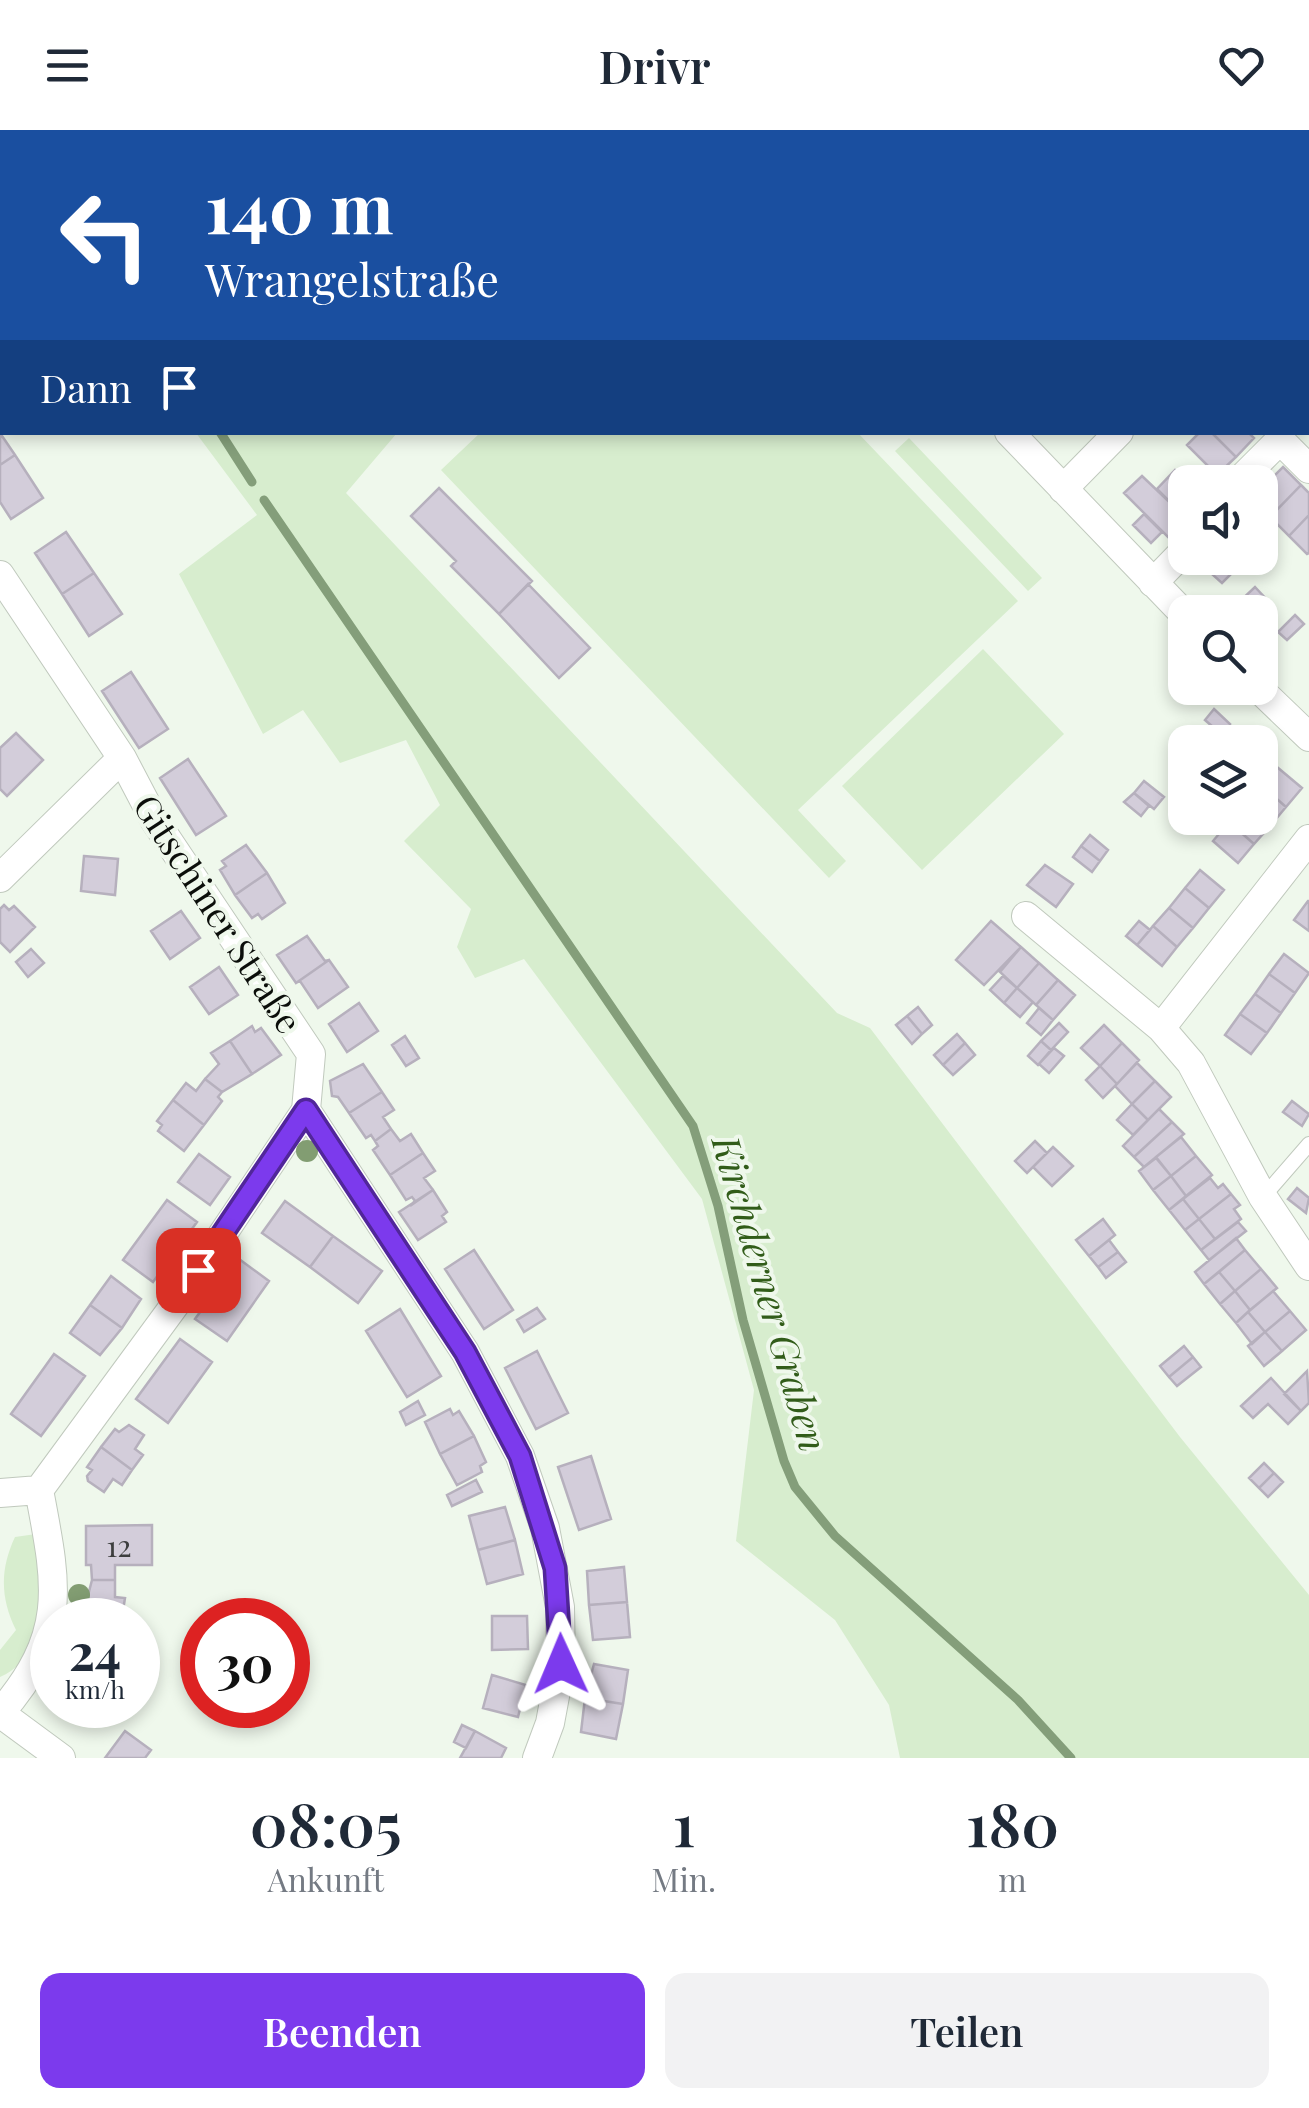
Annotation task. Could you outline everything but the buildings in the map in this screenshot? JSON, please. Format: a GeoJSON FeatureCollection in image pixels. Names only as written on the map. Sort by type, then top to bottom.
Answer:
{"type":"FeatureCollection","features":[{"type":"Feature","properties":{"kind":"street"},"geometry":{"type":"LineString","coordinates":[[1012,435],[1168,598]]}},
{"type":"Feature","properties":{"kind":"street"},"geometry":{"type":"LineString","coordinates":[[1064,489],[1116,435]]}},
{"type":"Feature","properties":{"kind":"street"},"geometry":{"type":"LineString","coordinates":[[1255,465],[1280,440],[1309,469]]}},
{"type":"Feature","properties":{"kind":"street"},"geometry":{"type":"LineString","coordinates":[[1153,583],[1168,568]]}},
{"type":"Feature","properties":{"kind":"street","name":"Gitschiner Straße"},"geometry":{"type":"LineString","coordinates":[[0,575],[122,758],[155,821],[311,1054],[306,1110]]}},
{"type":"Feature","properties":{"kind":"street"},"geometry":{"type":"LineString","coordinates":[[1276,705],[1309,737]]}},
{"type":"Feature","properties":{"kind":"street"},"geometry":{"type":"LineString","coordinates":[[0,878],[122,758]]}},
{"type":"Feature","properties":{"kind":"street"},"geometry":{"type":"LineString","coordinates":[[1161,1028],[1309,839]]}},
{"type":"Feature","properties":{"kind":"street"},"geometry":{"type":"LineString","coordinates":[[1026,916],[1161,1028],[1192,1063],[1263,1197],[1309,1266]]}},
{"type":"Feature","properties":{"kind":"street"},"geometry":{"type":"LineString","coordinates":[[61,1758],[0,1713],[43,1648],[52,1614],[56,1580],[39,1490],[176,1302],[306,1110],[465,1352],[524,1468],[545,1528],[560,1607],[561,1664],[550,1724],[537,1758]]}},
{"type":"Feature","properties":{"kind":"street"},"geometry":{"type":"LineString","coordinates":[[0,1492],[39,1490]]}},
{"type":"Feature","properties":{"kind":"lane"},"geometry":{"type":"LineString","coordinates":[[1263,1197],[1309,1144]]}},
{"type":"Feature","properties":{"kind":"shaded area"},"geometry":{"type":"Polygon","coordinates":[[[197,435],[395,435],[346,493],[837,1013],[870,1028],[1180,1437],[1309,1595],[1309,1758],[900,1758],[889,1705],[835,1620],[736,1541],[754,1390],[702,1199],[524,959],[475,978],[457,947],[471,909],[404,841],[440,805],[406,740],[340,763],[303,710],[263,734],[179,574],[257,515],[197,435]]]}},
{"type":"Feature","properties":{"kind":"shaded area"},"geometry":{"type":"Polygon","coordinates":[[[478,435],[860,435],[1018,601],[798,810],[846,861],[829,878],[441,470],[478,435]]]}},
{"type":"Feature","properties":{"kind":"shaded area"},"geometry":{"type":"Polygon","coordinates":[[[909,438],[1042,578],[1028,591],[895,451],[909,438]]]}},
{"type":"Feature","properties":{"kind":"shaded area"},"geometry":{"type":"Polygon","coordinates":[[[983,649],[1064,734],[922,870],[842,786],[983,649]]]}},
{"type":"Feature","properties":{"kind":"shaded area"},"geometry":{"type":"Polygon","coordinates":[[[36,1534],[39,1598],[30,1598],[28,1652],[16,1667],[0,1677],[0,1650],[16,1630],[4,1584],[15,1537],[36,1534]]]}},
{"type":"Feature","properties":{"kind":"waterway","name":"Kirchderner Graben"},"geometry":{"type":"LineString","coordinates":[[222,435],[252,482]]}},
{"type":"Feature","properties":{"kind":"waterway","name":"Kirchderner Graben"},"geometry":{"type":"LineString","coordinates":[[264,500],[693,1126],[718,1206],[743,1320],[795,1487],[835,1536],[1018,1700],[1071,1758]]}},
{"type":"Feature","properties":{"kind":"route"},"geometry":{"type":"LineString","coordinates":[[198,1270],[306,1110],[465,1352],[520,1456],[555,1568],[561,1664]]}}]}
